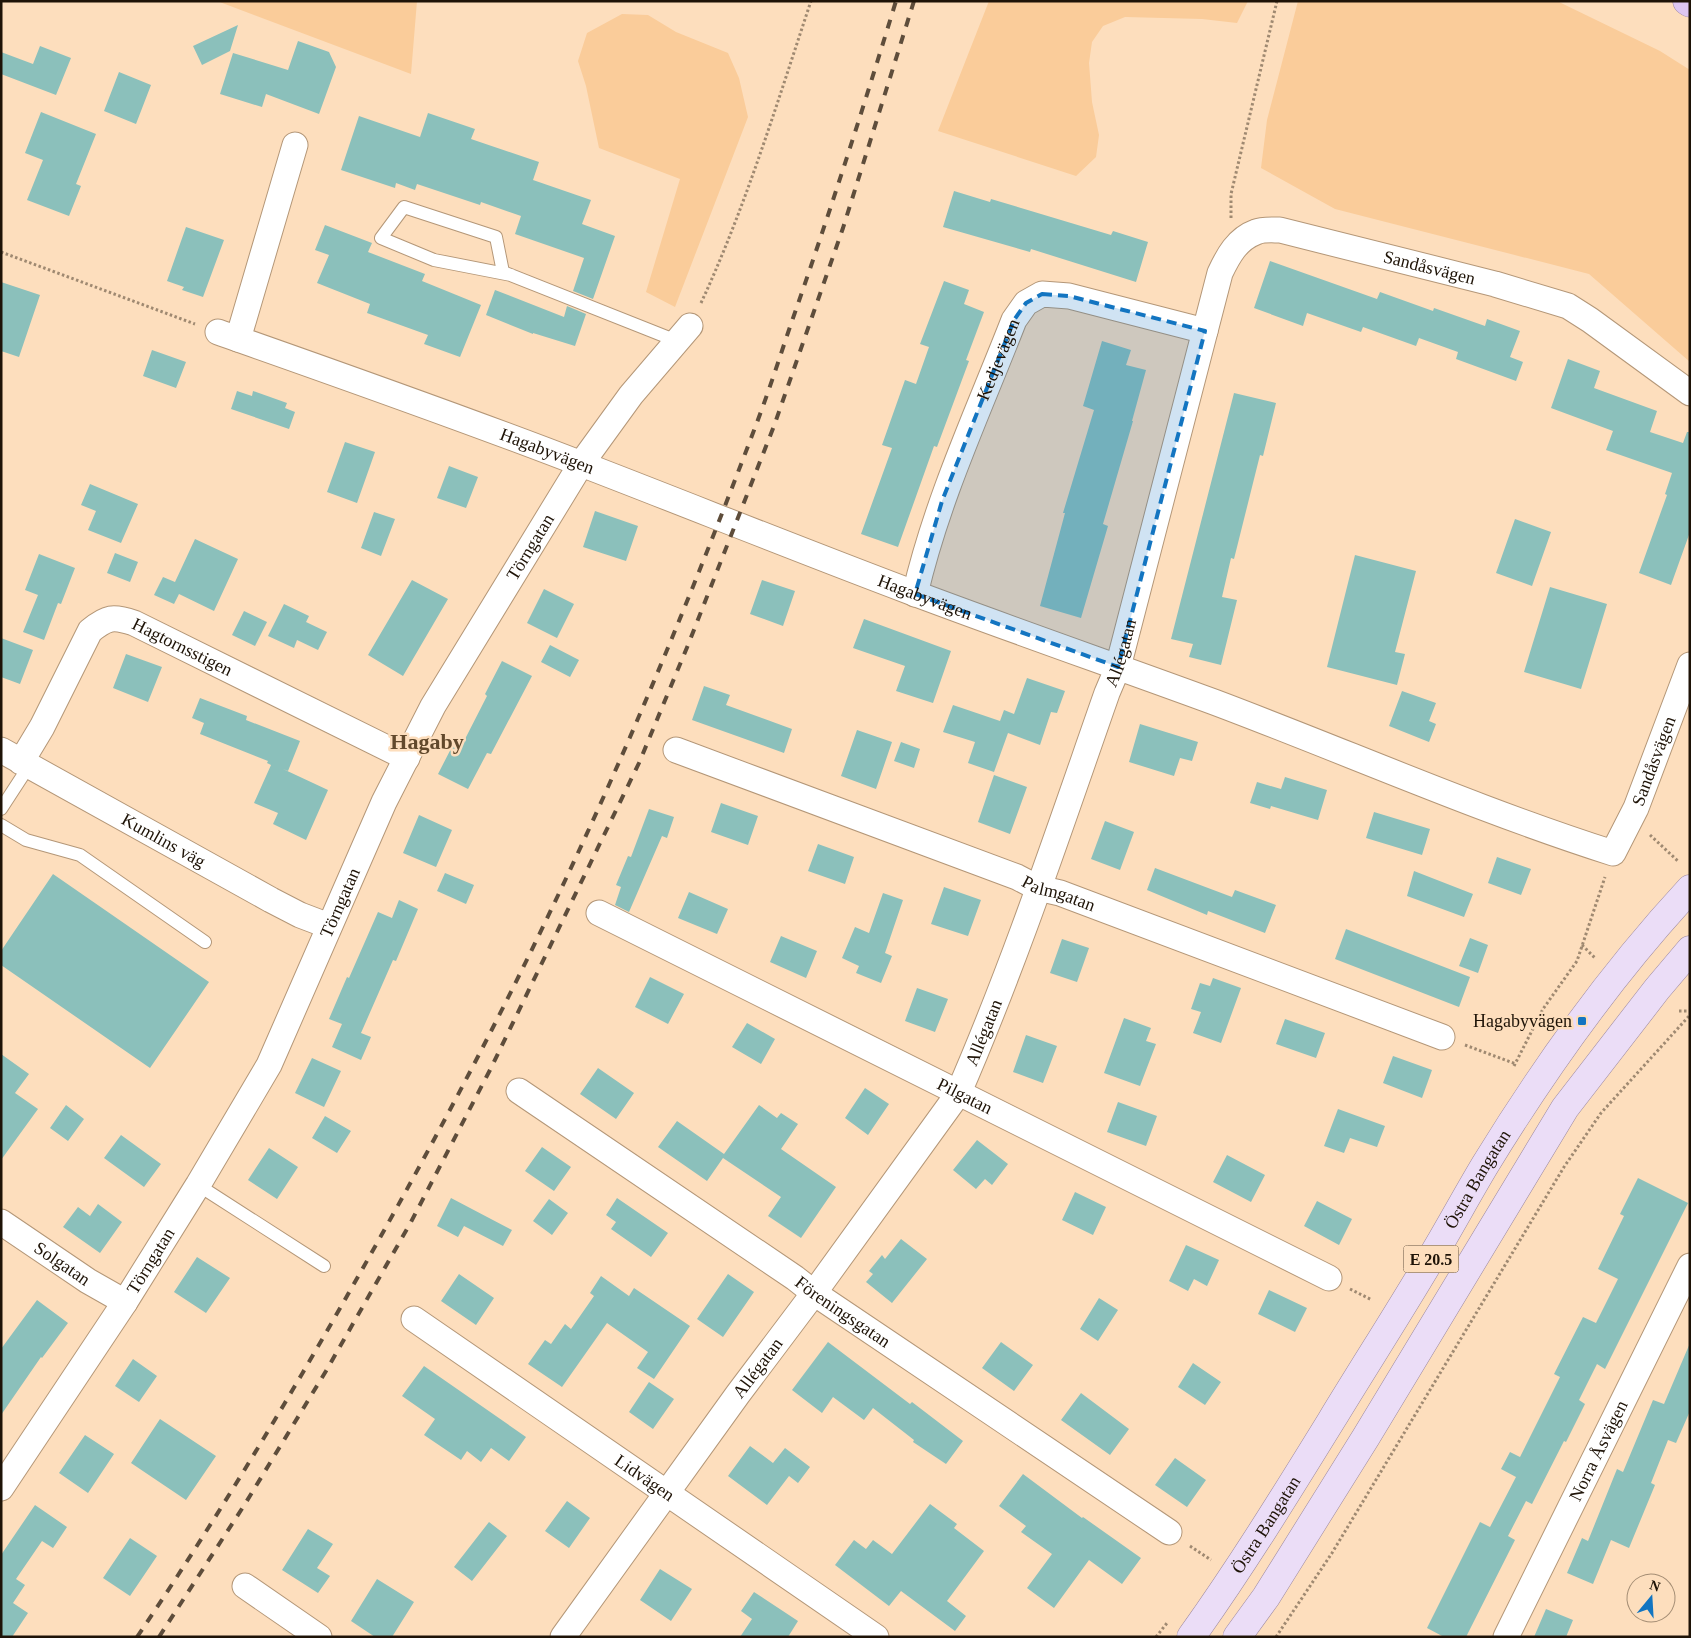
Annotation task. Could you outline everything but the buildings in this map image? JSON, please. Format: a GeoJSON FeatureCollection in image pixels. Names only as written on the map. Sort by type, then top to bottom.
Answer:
{"type":"FeatureCollection","features":[{"type":"Feature","properties":{"kind":"main road","name":"Östra Bangatan"},"geometry":{"type":"LineString","coordinates":[[1191,1637],[1272,1517],[1433,1255],[1486,1164],[1534,1089],[1594,1003],[1641,943],[1688,891]]}},
{"type":"Feature","properties":{"kind":"main road","name":"Östra Bangatan"},"geometry":{"type":"LineString","coordinates":[[1237,1637],[1266,1597],[1366,1437],[1565,1108],[1657,988],[1690,950]]}},
{"type":"Feature","properties":{"kind":"street"},"geometry":{"type":"LineString","coordinates":[[228,336],[295,145]]}},
{"type":"Feature","properties":{"kind":"street","name":"Sandåsvägen"},"geometry":{"type":"LineString","coordinates":[[1205,331],[1220,273],[1228,256],[1239,242],[1257,231],[1280,230],[1486,281],[1568,306],[1690,393]]}},
{"type":"Feature","properties":{"kind":"street","name":"Kedjevägen"},"geometry":{"type":"LineString","coordinates":[[915,594],[920,571],[942,501],[1014,320],[1026,303],[1042,294],[1069,296],[1205,331]]}},
{"type":"Feature","properties":{"kind":"street","name":"Allégatan"},"geometry":{"type":"LineString","coordinates":[[563,1637],[958,1094],[974,1058],[1038,888],[1118,666],[1205,331]]}},
{"type":"Feature","properties":{"kind":"street","name":"Törngatan"},"geometry":{"type":"LineString","coordinates":[[1,1488],[125,1302],[198,1185],[269,1065],[384,802],[433,706],[581,464],[631,395],[683,333]]}},
{"type":"Feature","properties":{"kind":"street","name":"Hagabyvägen"},"geometry":{"type":"LineString","coordinates":[[228,336],[313,364],[581,464],[915,594],[1118,666],[1559,836],[1612,853]]}},
{"type":"Feature","properties":{"kind":"street","name":"Hagtornsstigen"},"geometry":{"type":"LineString","coordinates":[[17,760],[42,727],[90,631],[103,621],[118,618],[134,623],[407,758]]}},
{"type":"Feature","properties":{"kind":"street","name":"Sandåsvägen"},"geometry":{"type":"LineString","coordinates":[[1612,853],[1636,808],[1690,665]]}},
{"type":"Feature","properties":{"kind":"street","name":"Palmgatan"},"geometry":{"type":"LineString","coordinates":[[676,750],[1016,877],[1038,888],[1060,894],[1442,1037]]}},
{"type":"Feature","properties":{"kind":"street","name":"Kumlins väg"},"geometry":{"type":"LineString","coordinates":[[17,760],[270,900],[300,915],[329,926]]}},
{"type":"Feature","properties":{"kind":"street","name":"Pilgatan"},"geometry":{"type":"LineString","coordinates":[[600,913],[939,1082],[958,1094],[1329,1278]]}},
{"type":"Feature","properties":{"kind":"street","name":"Föreningsgatan"},"geometry":{"type":"LineString","coordinates":[[519,1091],[795,1278],[814,1293],[1169,1532]]}},
{"type":"Feature","properties":{"kind":"street","name":"Solgatan"},"geometry":{"type":"LineString","coordinates":[[1,1222],[88,1281],[125,1302]]}},
{"type":"Feature","properties":{"kind":"street","name":"Norra Åsvägen"},"geometry":{"type":"LineString","coordinates":[[1506,1637],[1690,1266]]}},
{"type":"Feature","properties":{"kind":"street","name":"Lidvägen"},"geometry":{"type":"LineString","coordinates":[[414,1320],[668,1492],[876,1637]]}},
{"type":"Feature","properties":{"kind":"street"},"geometry":{"type":"LineString","coordinates":[[245,1586],[318,1637]]}},
{"type":"Feature","properties":{"kind":"lane"},"geometry":{"type":"LineString","coordinates":[[510,275],[434,260],[381,238],[404,207],[496,237],[503,272],[683,333]]}},
{"type":"Feature","properties":{"kind":"lane"},"geometry":{"type":"LineString","coordinates":[[1,809],[17,760]]}},
{"type":"Feature","properties":{"kind":"lane"},"geometry":{"type":"LineString","coordinates":[[1,825],[26,840],[80,855],[205,942]]}},
{"type":"Feature","properties":{"kind":"lane"},"geometry":{"type":"LineString","coordinates":[[198,1185],[324,1266]]}},
{"type":"Feature","properties":{"kind":"path"},"geometry":{"type":"LineString","coordinates":[[683,333],[721,261],[750,183],[811,1]]}},
{"type":"Feature","properties":{"kind":"path"},"geometry":{"type":"LineString","coordinates":[[1228,256],[1231,229],[1231,194],[1277,1]]}},
{"type":"Feature","properties":{"kind":"path"},"geometry":{"type":"LineString","coordinates":[[1,252],[228,336]]}},
{"type":"Feature","properties":{"kind":"path"},"geometry":{"type":"LineString","coordinates":[[1654,839],[1679,862]]}},
{"type":"Feature","properties":{"kind":"path"},"geometry":{"type":"LineString","coordinates":[[1511,1072],[1543,1009],[1577,961],[1612,853]]}},
{"type":"Feature","properties":{"kind":"path"},"geometry":{"type":"LineString","coordinates":[[1582,945],[1598,961]]}},
{"type":"Feature","properties":{"kind":"path"},"geometry":{"type":"LineString","coordinates":[[1678,1011],[1690,1011]]}},
{"type":"Feature","properties":{"kind":"path"},"geometry":{"type":"LineString","coordinates":[[1276,1637],[1332,1553],[1564,1167],[1592,1125],[1690,1015]]}},
{"type":"Feature","properties":{"kind":"path"},"geometry":{"type":"LineString","coordinates":[[1442,1037],[1516,1064]]}},
{"type":"Feature","properties":{"kind":"path"},"geometry":{"type":"LineString","coordinates":[[1632,1070],[1635,1076]]}},
{"type":"Feature","properties":{"kind":"path"},"geometry":{"type":"LineString","coordinates":[[1372,1300],[1377,1292]]}},
{"type":"Feature","properties":{"kind":"path"},"geometry":{"type":"LineString","coordinates":[[1207,1568],[1217,1554]]}},
{"type":"Feature","properties":{"kind":"path"},"geometry":{"type":"LineString","coordinates":[[1156,1637],[1170,1619]]}},
{"type":"Feature","properties":{"kind":"highlighted area"},"geometry":{"type":"Polygon","coordinates":[[[1042,294],[1069,296],[1205,331],[1118,667],[915,594],[942,501],[1014,320],[1026,303],[1042,294]]]}},
{"type":"Feature","properties":{"kind":"shaded area"},"geometry":{"type":"Polygon","coordinates":[[[217,1],[417,1],[411,74],[217,1]]]}},
{"type":"Feature","properties":{"kind":"shaded area"},"geometry":{"type":"Polygon","coordinates":[[[989,1],[1248,1],[1237,23],[1202,19],[1125,17],[1103,26],[1092,42],[1089,63],[1092,102],[1099,135],[1096,157],[1076,176],[938,131],[989,1]]]}},
{"type":"Feature","properties":{"kind":"shaded area"},"geometry":{"type":"Polygon","coordinates":[[[1298,1],[1557,1],[1660,51],[1690,70],[1690,362],[1589,274],[1335,209],[1261,168],[1267,120],[1298,1]]]}},
{"type":"Feature","properties":{"kind":"shaded area"},"geometry":{"type":"Polygon","coordinates":[[[622,14],[648,15],[676,32],[728,53],[739,78],[748,117],[675,307],[646,292],[680,179],[599,148],[586,86],[578,61],[587,33],[622,14]]]}},
{"type":"Feature","properties":{"kind":"railway"},"geometry":{"type":"LineString","coordinates":[[137,1637],[192,1553],[297,1383],[374,1249],[478,1057],[579,851],[659,670],[761,412],[832,202],[896,1]]}},
{"type":"Feature","properties":{"kind":"railway"},"geometry":{"type":"LineString","coordinates":[[159,1637],[245,1504],[326,1371],[411,1222],[490,1070],[639,763],[688,645],[774,426],[843,228],[914,1]]}},
{"type":"Feature","properties":{"kind":"place","name":"Hagabyvägen"},"geometry":{"type":"Point","coordinates":[1582,1021]}},
{"type":"Feature","properties":{"kind":"district","name":"Hagaby"},"geometry":{"type":"Point","coordinates":[427,741]}}]}
